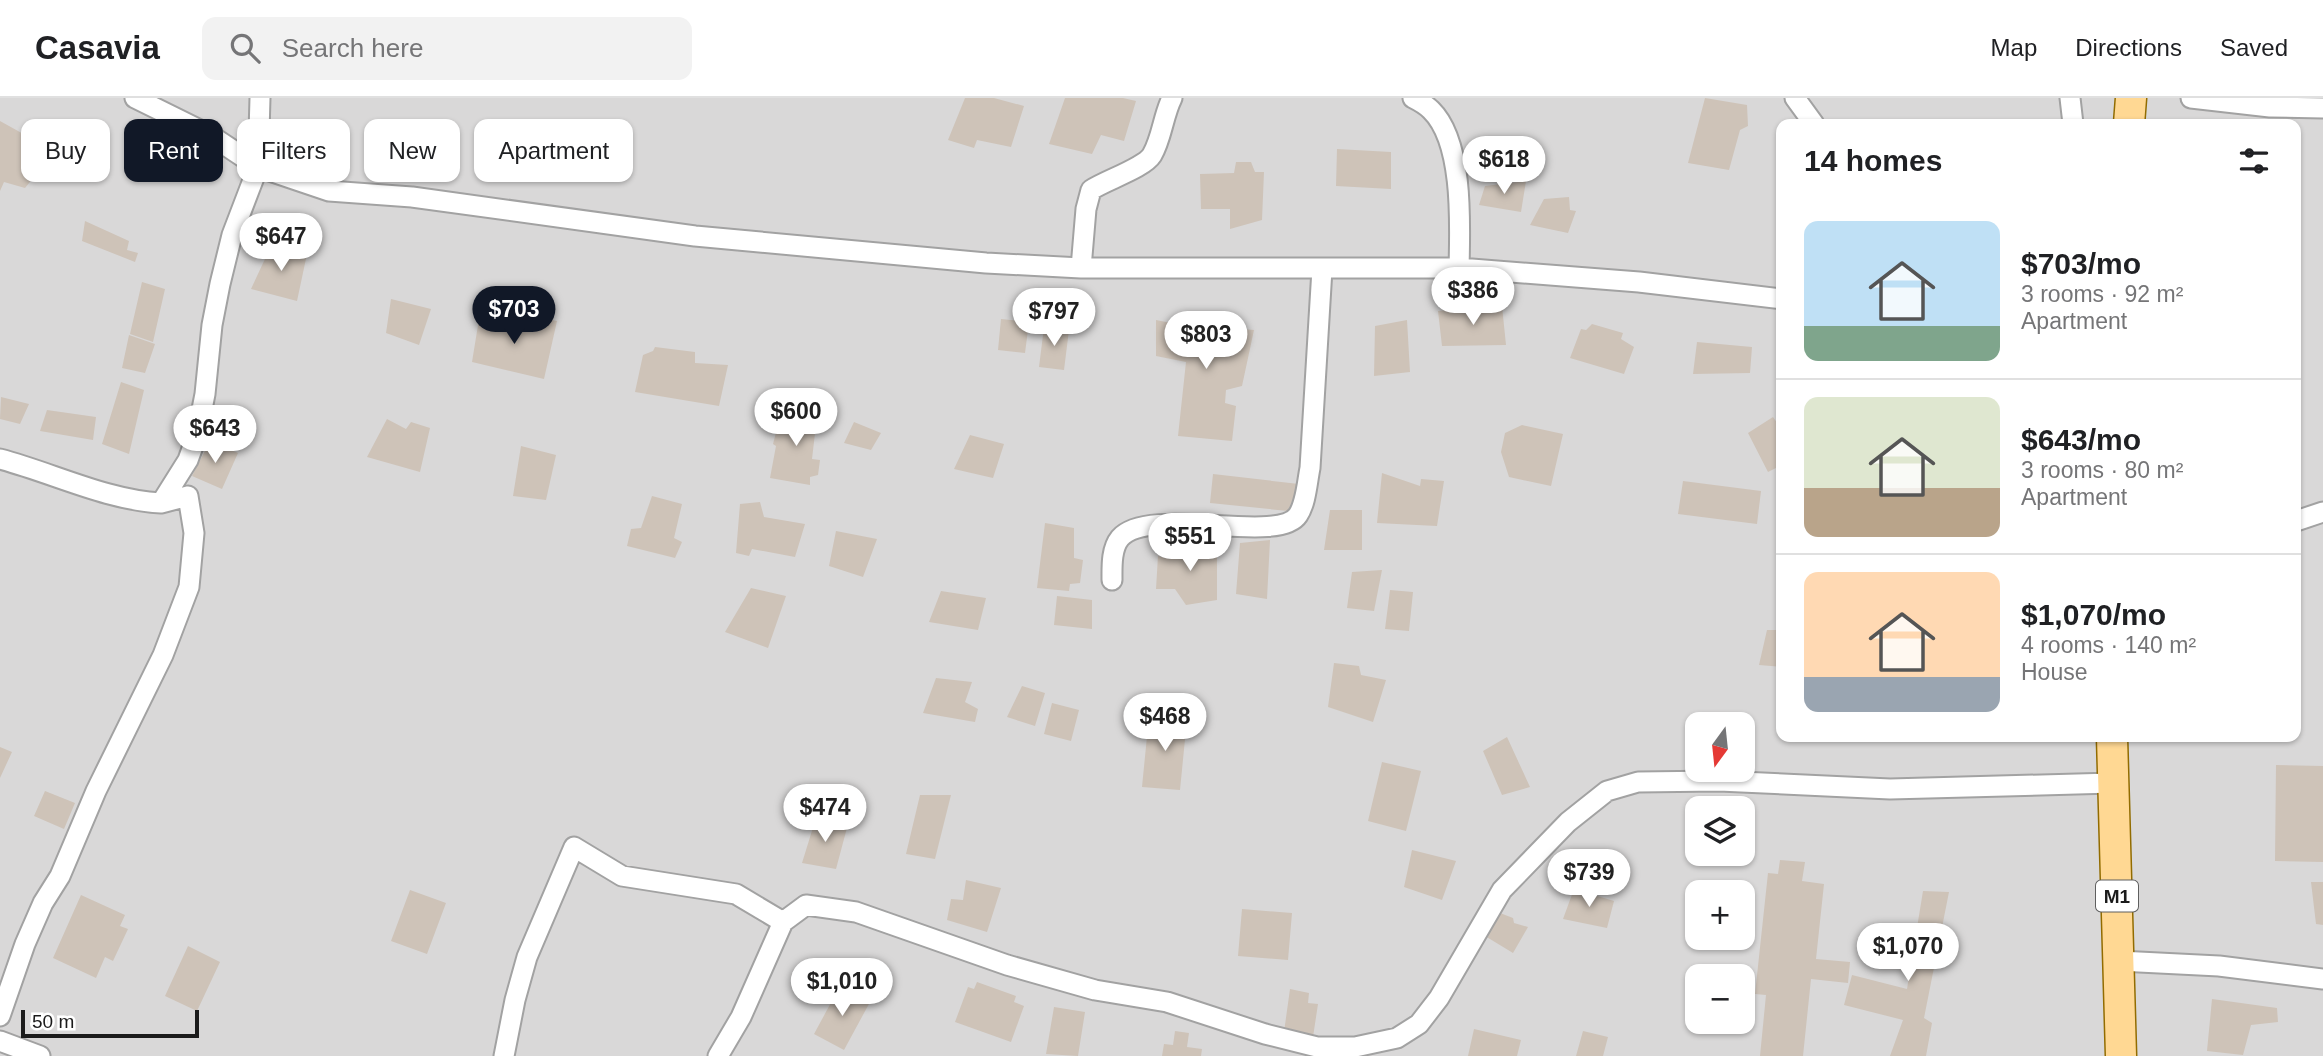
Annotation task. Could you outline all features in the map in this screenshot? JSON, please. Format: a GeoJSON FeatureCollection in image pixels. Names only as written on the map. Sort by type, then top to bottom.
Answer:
{"type":"FeatureCollection","features":[{"type":"Feature","properties":{"kind":"main road"},"geometry":{"type":"LineString","coordinates":[[2129,119],[2131,98]]}},
{"type":"Feature","properties":{"kind":"main road","name":"M1"},"geometry":{"type":"LineString","coordinates":[[2112,742],[2121,1056]]}},
{"type":"Feature","properties":{"kind":"street"},"geometry":{"type":"LineString","coordinates":[[135,98],[210,135],[237,153]]}},
{"type":"Feature","properties":{"kind":"street"},"geometry":{"type":"LineString","coordinates":[[259,119],[260,98]]}},
{"type":"Feature","properties":{"kind":"street"},"geometry":{"type":"LineString","coordinates":[[1081,268],[1086,209],[1091,190],[1133,169],[1150,157],[1172,98]]}},
{"type":"Feature","properties":{"kind":"street"},"geometry":{"type":"LineString","coordinates":[[1413,98],[1431,110],[1442,124],[1453,157],[1460,200],[1459,268]]}},
{"type":"Feature","properties":{"kind":"street"},"geometry":{"type":"LineString","coordinates":[[1795,98],[1810,119]]}},
{"type":"Feature","properties":{"kind":"street"},"geometry":{"type":"LineString","coordinates":[[2070,98],[2072,119]]}},
{"type":"Feature","properties":{"kind":"street"},"geometry":{"type":"LineString","coordinates":[[2190,98],[2270,107],[2323,108]]}},
{"type":"Feature","properties":{"kind":"street"},"geometry":{"type":"LineString","coordinates":[[161,503],[188,460],[197,435],[220,284],[232,235],[252,182]]}},
{"type":"Feature","properties":{"kind":"street"},"geometry":{"type":"LineString","coordinates":[[302,182],[329,191],[411,197],[695,236],[910,257],[1081,268],[1459,268],[1639,282],[1776,298]]}},
{"type":"Feature","properties":{"kind":"street"},"geometry":{"type":"LineString","coordinates":[[1112,580],[1113,556],[1119,540],[1132,529],[1153,524],[1266,527],[1290,522],[1297,517],[1304,499],[1310,468],[1322,269]]}},
{"type":"Feature","properties":{"kind":"street"},"geometry":{"type":"LineString","coordinates":[[0,459],[142,502],[161,503],[188,496]]}},
{"type":"Feature","properties":{"kind":"street"},"geometry":{"type":"LineString","coordinates":[[0,1016],[25,944],[43,903],[60,876],[96,791],[163,655],[189,587],[194,533],[188,496],[188,460]]}},
{"type":"Feature","properties":{"kind":"street"},"geometry":{"type":"LineString","coordinates":[[2301,519],[2323,512]]}},
{"type":"Feature","properties":{"kind":"street"},"geometry":{"type":"LineString","coordinates":[[718,1056],[741,1017],[783,922],[806,905],[856,912],[1007,965],[1095,990],[1167,1002],[1309,1051],[1355,1047],[1398,1038],[1419,1024],[1439,998],[1502,890],[1568,822],[1607,792],[1638,782],[1719,781],[1890,789],[2113,783]]}},
{"type":"Feature","properties":{"kind":"street"},"geometry":{"type":"LineString","coordinates":[[504,1056],[527,957],[574,847],[622,876],[736,894],[783,922]]}},
{"type":"Feature","properties":{"kind":"street"},"geometry":{"type":"LineString","coordinates":[[2119,961],[2219,966],[2323,979]]}},
{"type":"Feature","properties":{"kind":"street"},"geometry":{"type":"LineString","coordinates":[[0,1041],[40,1056]]}},
{"type":"Feature","properties":{"kind":"shaded area"},"geometry":{"type":"Polygon","coordinates":[[[0,98],[2323,98],[2323,1056],[0,1056],[0,98]]]}},
{"type":"Feature","properties":{"kind":"building"},"geometry":{"type":"Polygon","coordinates":[[[965,98],[994,98],[1024,106],[1011,147],[977,140],[974,148],[948,140],[965,98]]]}},
{"type":"Feature","properties":{"kind":"building"},"geometry":{"type":"Polygon","coordinates":[[[1065,98],[1123,98],[1136,101],[1124,141],[1101,135],[1092,154],[1049,144],[1065,98]]]}},
{"type":"Feature","properties":{"kind":"building"},"geometry":{"type":"Polygon","coordinates":[[[1705,98],[1747,105],[1748,126],[1740,130],[1729,170],[1688,163],[1705,98]]]}},
{"type":"Feature","properties":{"kind":"building"},"geometry":{"type":"Polygon","coordinates":[[[0,121],[21,133],[21,182],[30,182],[25,188],[4,182],[0,191],[0,121]]]}},
{"type":"Feature","properties":{"kind":"building"},"geometry":{"type":"Polygon","coordinates":[[[1337,149],[1391,152],[1391,189],[1336,186],[1337,149]]]}},
{"type":"Feature","properties":{"kind":"building"},"geometry":{"type":"Polygon","coordinates":[[[1236,162],[1251,162],[1255,172],[1264,172],[1262,220],[1230,229],[1230,209],[1201,209],[1200,174],[1234,173],[1236,162]]]}},
{"type":"Feature","properties":{"kind":"building"},"geometry":{"type":"Polygon","coordinates":[[[1526,181],[1521,212],[1479,205],[1485,186],[1526,181]]]}},
{"type":"Feature","properties":{"kind":"building"},"geometry":{"type":"Polygon","coordinates":[[[1569,197],[1570,210],[1576,211],[1568,233],[1530,225],[1544,199],[1569,197]]]}},
{"type":"Feature","properties":{"kind":"building"},"geometry":{"type":"Polygon","coordinates":[[[85,221],[129,241],[127,250],[138,253],[135,262],[82,241],[85,221]]]}},
{"type":"Feature","properties":{"kind":"building"},"geometry":{"type":"Polygon","coordinates":[[[271,246],[307,254],[297,301],[251,289],[271,246]]]}},
{"type":"Feature","properties":{"kind":"building"},"geometry":{"type":"Polygon","coordinates":[[[142,282],[165,289],[153,342],[130,334],[142,282]]]}},
{"type":"Feature","properties":{"kind":"building"},"geometry":{"type":"Polygon","coordinates":[[[391,299],[431,309],[419,345],[386,333],[391,299]]]}},
{"type":"Feature","properties":{"kind":"building"},"geometry":{"type":"Polygon","coordinates":[[[1502,306],[1506,345],[1442,346],[1438,311],[1502,306]]]}},
{"type":"Feature","properties":{"kind":"building"},"geometry":{"type":"Polygon","coordinates":[[[480,313],[498,315],[496,326],[529,330],[537,317],[557,321],[544,379],[472,362],[480,313]]]}},
{"type":"Feature","properties":{"kind":"building"},"geometry":{"type":"Polygon","coordinates":[[[1181,313],[1228,317],[1228,328],[1254,330],[1242,386],[1226,390],[1225,403],[1236,406],[1232,441],[1178,436],[1186,362],[1156,356],[1156,320],[1176,324],[1181,313]]]}},
{"type":"Feature","properties":{"kind":"building"},"geometry":{"type":"Polygon","coordinates":[[[1001,319],[1029,322],[1025,353],[998,350],[1001,319]]]}},
{"type":"Feature","properties":{"kind":"building"},"geometry":{"type":"Polygon","coordinates":[[[1407,320],[1410,372],[1374,376],[1375,326],[1407,320]]]}},
{"type":"Feature","properties":{"kind":"building"},"geometry":{"type":"Polygon","coordinates":[[[1592,324],[1623,333],[1621,339],[1634,347],[1624,374],[1570,358],[1581,329],[1586,330],[1592,324]]]}},
{"type":"Feature","properties":{"kind":"building"},"geometry":{"type":"Polygon","coordinates":[[[1044,327],[1069,330],[1064,370],[1039,367],[1044,327]]]}},
{"type":"Feature","properties":{"kind":"building"},"geometry":{"type":"Polygon","coordinates":[[[129,335],[155,344],[145,373],[122,368],[129,335]]]}},
{"type":"Feature","properties":{"kind":"building"},"geometry":{"type":"Polygon","coordinates":[[[1697,342],[1752,347],[1750,373],[1693,374],[1697,342]]]}},
{"type":"Feature","properties":{"kind":"building"},"geometry":{"type":"Polygon","coordinates":[[[655,347],[695,352],[695,363],[728,365],[719,406],[635,392],[643,355],[653,351],[655,347]]]}},
{"type":"Feature","properties":{"kind":"building"},"geometry":{"type":"Polygon","coordinates":[[[121,382],[144,390],[129,454],[102,444],[121,382]]]}},
{"type":"Feature","properties":{"kind":"building"},"geometry":{"type":"Polygon","coordinates":[[[1,397],[29,404],[20,424],[0,419],[1,397]]]}},
{"type":"Feature","properties":{"kind":"building"},"geometry":{"type":"Polygon","coordinates":[[[795,407],[818,408],[812,459],[820,460],[818,475],[810,477],[810,485],[770,478],[776,446],[773,444],[779,421],[793,419],[795,407]]]}},
{"type":"Feature","properties":{"kind":"building"},"geometry":{"type":"Polygon","coordinates":[[[47,410],[96,417],[93,440],[40,431],[47,410]]]}},
{"type":"Feature","properties":{"kind":"building"},"geometry":{"type":"Polygon","coordinates":[[[1773,417],[1776,421],[1776,468],[1768,472],[1748,433],[1773,417]]]}},
{"type":"Feature","properties":{"kind":"building"},"geometry":{"type":"Polygon","coordinates":[[[387,419],[406,429],[411,422],[430,428],[420,472],[367,457],[387,419]]]}},
{"type":"Feature","properties":{"kind":"building"},"geometry":{"type":"Polygon","coordinates":[[[854,422],[881,433],[871,450],[844,443],[854,422]]]}},
{"type":"Feature","properties":{"kind":"building"},"geometry":{"type":"Polygon","coordinates":[[[1522,425],[1563,434],[1551,486],[1509,477],[1501,452],[1505,433],[1522,425]]]}},
{"type":"Feature","properties":{"kind":"building"},"geometry":{"type":"Polygon","coordinates":[[[970,435],[1004,444],[993,478],[954,469],[970,435]]]}},
{"type":"Feature","properties":{"kind":"building"},"geometry":{"type":"Polygon","coordinates":[[[210,441],[238,453],[222,489],[192,476],[210,441]]]}},
{"type":"Feature","properties":{"kind":"building"},"geometry":{"type":"Polygon","coordinates":[[[521,446],[556,455],[546,500],[513,496],[521,446]]]}},
{"type":"Feature","properties":{"kind":"building"},"geometry":{"type":"Polygon","coordinates":[[[1382,473],[1420,486],[1421,479],[1444,481],[1437,526],[1377,523],[1382,473]]]}},
{"type":"Feature","properties":{"kind":"building"},"geometry":{"type":"Polygon","coordinates":[[[1213,474],[1299,484],[1288,511],[1210,503],[1213,474]]]}},
{"type":"Feature","properties":{"kind":"building"},"geometry":{"type":"Polygon","coordinates":[[[1683,481],[1761,491],[1757,524],[1678,514],[1683,481]]]}},
{"type":"Feature","properties":{"kind":"building"},"geometry":{"type":"Polygon","coordinates":[[[652,496],[682,504],[674,538],[682,542],[675,558],[627,546],[631,529],[641,528],[652,496]]]}},
{"type":"Feature","properties":{"kind":"building"},"geometry":{"type":"Polygon","coordinates":[[[760,502],[764,517],[805,524],[795,557],[752,549],[749,556],[736,553],[740,504],[760,502]]]}},
{"type":"Feature","properties":{"kind":"building"},"geometry":{"type":"Polygon","coordinates":[[[1330,510],[1362,510],[1362,550],[1324,550],[1330,510]]]}},
{"type":"Feature","properties":{"kind":"building"},"geometry":{"type":"Polygon","coordinates":[[[1045,523],[1074,528],[1074,558],[1083,560],[1080,583],[1070,584],[1069,591],[1037,588],[1045,523]]]}},
{"type":"Feature","properties":{"kind":"building"},"geometry":{"type":"Polygon","coordinates":[[[836,531],[877,539],[863,577],[829,566],[836,531]]]}},
{"type":"Feature","properties":{"kind":"building"},"geometry":{"type":"Polygon","coordinates":[[[1270,540],[1267,599],[1236,594],[1240,543],[1270,540]]]}},
{"type":"Feature","properties":{"kind":"building"},"geometry":{"type":"Polygon","coordinates":[[[1217,545],[1217,600],[1186,605],[1175,589],[1156,589],[1158,556],[1173,559],[1176,546],[1217,545]]]}},
{"type":"Feature","properties":{"kind":"building"},"geometry":{"type":"Polygon","coordinates":[[[1382,570],[1374,611],[1347,608],[1352,572],[1382,570]]]}},
{"type":"Feature","properties":{"kind":"building"},"geometry":{"type":"Polygon","coordinates":[[[751,588],[786,596],[768,648],[725,632],[751,588]]]}},
{"type":"Feature","properties":{"kind":"building"},"geometry":{"type":"Polygon","coordinates":[[[1390,590],[1413,592],[1409,631],[1385,629],[1390,590]]]}},
{"type":"Feature","properties":{"kind":"building"},"geometry":{"type":"Polygon","coordinates":[[[941,591],[986,598],[978,630],[929,622],[941,591]]]}},
{"type":"Feature","properties":{"kind":"building"},"geometry":{"type":"Polygon","coordinates":[[[1057,596],[1092,600],[1092,629],[1054,625],[1057,596]]]}},
{"type":"Feature","properties":{"kind":"building"},"geometry":{"type":"Polygon","coordinates":[[[1767,630],[1776,630],[1776,666],[1759,665],[1767,630]]]}},
{"type":"Feature","properties":{"kind":"building"},"geometry":{"type":"Polygon","coordinates":[[[1334,663],[1359,666],[1361,675],[1386,680],[1373,722],[1328,707],[1334,663]]]}},
{"type":"Feature","properties":{"kind":"building"},"geometry":{"type":"Polygon","coordinates":[[[936,678],[972,682],[965,702],[978,709],[975,722],[923,713],[936,678]]]}},
{"type":"Feature","properties":{"kind":"building"},"geometry":{"type":"Polygon","coordinates":[[[1022,686],[1045,693],[1035,726],[1007,717],[1022,686]]]}},
{"type":"Feature","properties":{"kind":"building"},"geometry":{"type":"Polygon","coordinates":[[[1052,703],[1079,710],[1071,741],[1044,734],[1052,703]]]}},
{"type":"Feature","properties":{"kind":"building"},"geometry":{"type":"Polygon","coordinates":[[[1149,716],[1187,719],[1180,790],[1142,787],[1149,716]]]}},
{"type":"Feature","properties":{"kind":"building"},"geometry":{"type":"Polygon","coordinates":[[[1507,737],[1530,787],[1502,795],[1483,751],[1507,737]]]}},
{"type":"Feature","properties":{"kind":"building"},"geometry":{"type":"Polygon","coordinates":[[[0,747],[12,752],[0,778],[0,747]]]}},
{"type":"Feature","properties":{"kind":"building"},"geometry":{"type":"Polygon","coordinates":[[[1382,762],[1421,771],[1406,831],[1368,821],[1382,762]]]}},
{"type":"Feature","properties":{"kind":"building"},"geometry":{"type":"Polygon","coordinates":[[[2276,765],[2323,766],[2323,862],[2275,861],[2276,765]]]}},
{"type":"Feature","properties":{"kind":"building"},"geometry":{"type":"Polygon","coordinates":[[[45,791],[75,803],[64,829],[34,816],[45,791]]]}},
{"type":"Feature","properties":{"kind":"building"},"geometry":{"type":"Polygon","coordinates":[[[920,795],[951,795],[935,859],[906,854],[920,795]]]}},
{"type":"Feature","properties":{"kind":"building"},"geometry":{"type":"Polygon","coordinates":[[[815,821],[848,824],[836,869],[802,863],[815,821]]]}},
{"type":"Feature","properties":{"kind":"building"},"geometry":{"type":"Polygon","coordinates":[[[1412,850],[1456,861],[1442,900],[1404,887],[1412,850]]]}},
{"type":"Feature","properties":{"kind":"building"},"geometry":{"type":"Polygon","coordinates":[[[1780,860],[1805,862],[1802,881],[1824,884],[1816,959],[1850,962],[1848,983],[1811,979],[1803,1056],[1760,1056],[1766,995],[1755,994],[1768,873],[1778,874],[1780,860]]]}},
{"type":"Feature","properties":{"kind":"building"},"geometry":{"type":"Polygon","coordinates":[[[966,880],[1001,888],[987,932],[947,920],[951,899],[963,900],[966,880]]]}},
{"type":"Feature","properties":{"kind":"building"},"geometry":{"type":"Polygon","coordinates":[[[2311,882],[2323,882],[2323,925],[2316,924],[2311,882]]]}},
{"type":"Feature","properties":{"kind":"building"},"geometry":{"type":"Polygon","coordinates":[[[1574,889],[1614,901],[1607,928],[1563,919],[1574,889]]]}},
{"type":"Feature","properties":{"kind":"building"},"geometry":{"type":"Polygon","coordinates":[[[410,890],[446,903],[427,954],[391,941],[410,890]]]}},
{"type":"Feature","properties":{"kind":"building"},"geometry":{"type":"Polygon","coordinates":[[[1923,891],[1949,892],[1924,1018],[1932,1023],[1926,1056],[1890,1056],[1903,1020],[1844,1005],[1852,975],[1907,989],[1923,891]]]}},
{"type":"Feature","properties":{"kind":"building"},"geometry":{"type":"Polygon","coordinates":[[[81,895],[125,915],[120,926],[128,929],[113,961],[105,957],[96,978],[53,958],[81,895]]]}},
{"type":"Feature","properties":{"kind":"building"},"geometry":{"type":"Polygon","coordinates":[[[1242,909],[1292,913],[1288,960],[1238,956],[1242,909]]]}},
{"type":"Feature","properties":{"kind":"building"},"geometry":{"type":"Polygon","coordinates":[[[1500,913],[1513,918],[1514,923],[1528,927],[1513,953],[1485,936],[1500,913]]]}},
{"type":"Feature","properties":{"kind":"building"},"geometry":{"type":"Polygon","coordinates":[[[188,946],[220,962],[197,1011],[165,996],[188,946]]]}},
{"type":"Feature","properties":{"kind":"building"},"geometry":{"type":"Polygon","coordinates":[[[977,982],[1016,996],[1014,1002],[1024,1006],[1011,1042],[955,1022],[968,987],[974,989],[977,982]]]}},
{"type":"Feature","properties":{"kind":"building"},"geometry":{"type":"Polygon","coordinates":[[[840,986],[870,1002],[844,1050],[814,1034],[840,986]]]}},
{"type":"Feature","properties":{"kind":"building"},"geometry":{"type":"Polygon","coordinates":[[[1290,989],[1309,993],[1308,1003],[1318,1004],[1313,1037],[1284,1032],[1290,989]]]}},
{"type":"Feature","properties":{"kind":"building"},"geometry":{"type":"Polygon","coordinates":[[[2212,999],[2277,1008],[2278,1022],[2251,1025],[2243,1055],[2207,1051],[2212,999]]]}},
{"type":"Feature","properties":{"kind":"building"},"geometry":{"type":"Polygon","coordinates":[[[1054,1007],[1085,1012],[1078,1056],[1046,1054],[1054,1007]]]}},
{"type":"Feature","properties":{"kind":"building"},"geometry":{"type":"Polygon","coordinates":[[[1474,1029],[1521,1040],[1517,1056],[1468,1056],[1474,1029]]]}},
{"type":"Feature","properties":{"kind":"building"},"geometry":{"type":"Polygon","coordinates":[[[1175,1031],[1189,1033],[1187,1047],[1202,1049],[1201,1056],[1162,1056],[1164,1044],[1173,1045],[1175,1031]]]}},
{"type":"Feature","properties":{"kind":"building"},"geometry":{"type":"Polygon","coordinates":[[[1583,1031],[1608,1037],[1603,1056],[1576,1056],[1583,1031]]]}}]}
